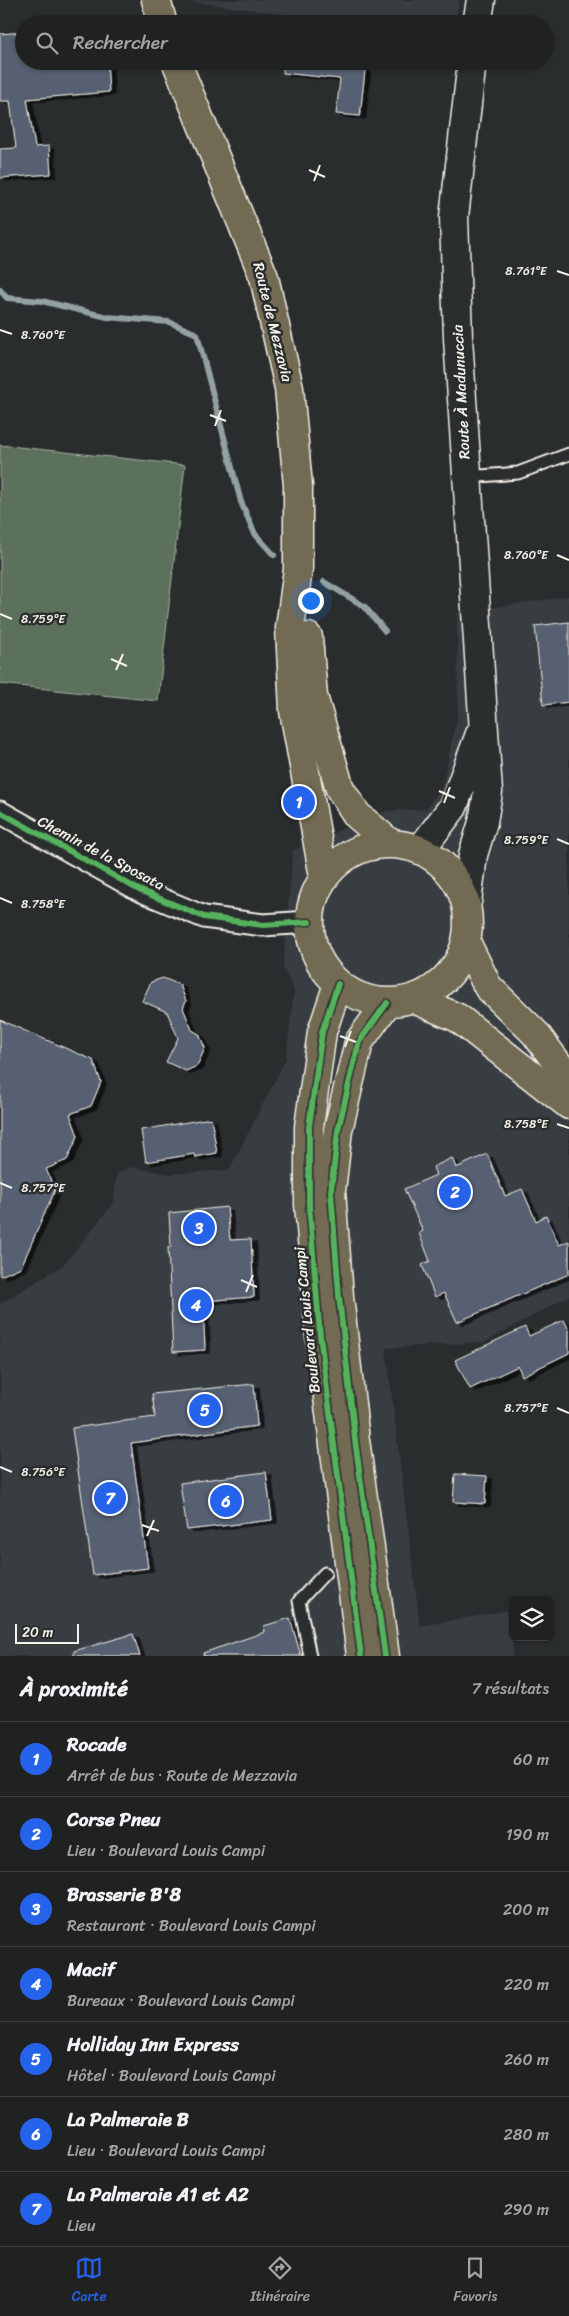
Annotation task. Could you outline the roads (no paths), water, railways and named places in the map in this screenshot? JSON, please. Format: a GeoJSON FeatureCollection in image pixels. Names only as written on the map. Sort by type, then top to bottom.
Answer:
{"type":"FeatureCollection","features":[{"type":"Feature","properties":{"kind":"main road"},"geometry":{"type":"LineString","coordinates":[[156,0],[160,15]]}},
{"type":"Feature","properties":{"kind":"main road"},"geometry":{"type":"LineString","coordinates":[[478,15],[481,0]]}},
{"type":"Feature","properties":{"kind":"main road","name":"Route de Mezzavia"},"geometry":{"type":"LineString","coordinates":[[180,70],[264,277],[290,388],[298,486],[298,569],[290,628],[294,711],[324,877]]}},
{"type":"Feature","properties":{"kind":"main road","name":"Route À Madunuccia"},"geometry":{"type":"LineString","coordinates":[[466,902],[473,855],[483,822],[488,792],[458,338],[454,217],[471,70]]}},
{"type":"Feature","properties":{"kind":"main road","name":"Route de Mezzavia"},"geometry":{"type":"LineString","coordinates":[[298,569],[307,626],[313,696],[340,789],[357,815],[390,843]]}},
{"type":"Feature","properties":{"kind":"main road","name":"Route À Madunuccia"},"geometry":{"type":"LineString","coordinates":[[421,849],[453,807],[484,723]]}},
{"type":"Feature","properties":{"kind":"main road"},"geometry":{"type":"LineString","coordinates":[[390,843],[406,844],[421,849],[441,862],[457,879],[466,902],[469,919],[466,944],[458,963],[446,980],[414,999],[387,1003],[369,1000],[353,994],[338,984],[322,966],[312,945],[309,922],[313,898],[324,877],[337,863],[352,852],[370,845],[390,843]]}},
{"type":"Feature","properties":{"kind":"main road"},"geometry":{"type":"LineString","coordinates":[[466,944],[488,987],[535,1033],[569,1079]]}},
{"type":"Feature","properties":{"kind":"main road","name":"Boulevard Louis Campi"},"geometry":{"type":"LineString","coordinates":[[338,984],[322,1032],[309,1127],[309,1204],[320,1335],[361,1656]]}},
{"type":"Feature","properties":{"kind":"main road"},"geometry":{"type":"LineString","coordinates":[[414,999],[458,1018],[569,1105]]}},
{"type":"Feature","properties":{"kind":"main road"},"geometry":{"type":"LineString","coordinates":[[385,1656],[355,1440],[339,1296],[331,1192],[338,1130],[359,1042],[387,1003]]}},
{"type":"Feature","properties":{"kind":"street","name":"Chemin de la Sposata"},"geometry":{"type":"LineString","coordinates":[[0,812],[139,890],[204,917],[263,925],[309,922]]}},
{"type":"Feature","properties":{"kind":"lane"},"geometry":{"type":"LineString","coordinates":[[467,477],[518,473],[569,454]]}},
{"type":"Feature","properties":{"kind":"lane"},"geometry":{"type":"LineString","coordinates":[[310,1656],[299,1601],[325,1573]]}},
{"type":"Feature","properties":{"kind":"waterway"},"geometry":{"type":"LineString","coordinates":[[0,290],[7,298],[42,301],[107,317],[169,322],[197,334],[241,502],[255,534],[274,555]]}},
{"type":"Feature","properties":{"kind":"waterway"},"geometry":{"type":"LineString","coordinates":[[324,582],[364,606],[385,631]]}},
{"type":"Feature","properties":{"kind":"place","name":"Rocade"},"geometry":{"type":"Point","coordinates":[299,802]}},
{"type":"Feature","properties":{"kind":"place","name":"Corse Pneu"},"geometry":{"type":"Point","coordinates":[455,1192]}},
{"type":"Feature","properties":{"kind":"place","name":"Brasserie B'8"},"geometry":{"type":"Point","coordinates":[199,1228]}},
{"type":"Feature","properties":{"kind":"place","name":"Macif"},"geometry":{"type":"Point","coordinates":[196,1305]}},
{"type":"Feature","properties":{"kind":"place","name":"Holliday Inn Express"},"geometry":{"type":"Point","coordinates":[205,1410]}},
{"type":"Feature","properties":{"kind":"place","name":"La Palmeraie A1 et A2"},"geometry":{"type":"Point","coordinates":[110,1498]}},
{"type":"Feature","properties":{"kind":"place","name":"La Palmeraie B"},"geometry":{"type":"Point","coordinates":[226,1501]}}]}
